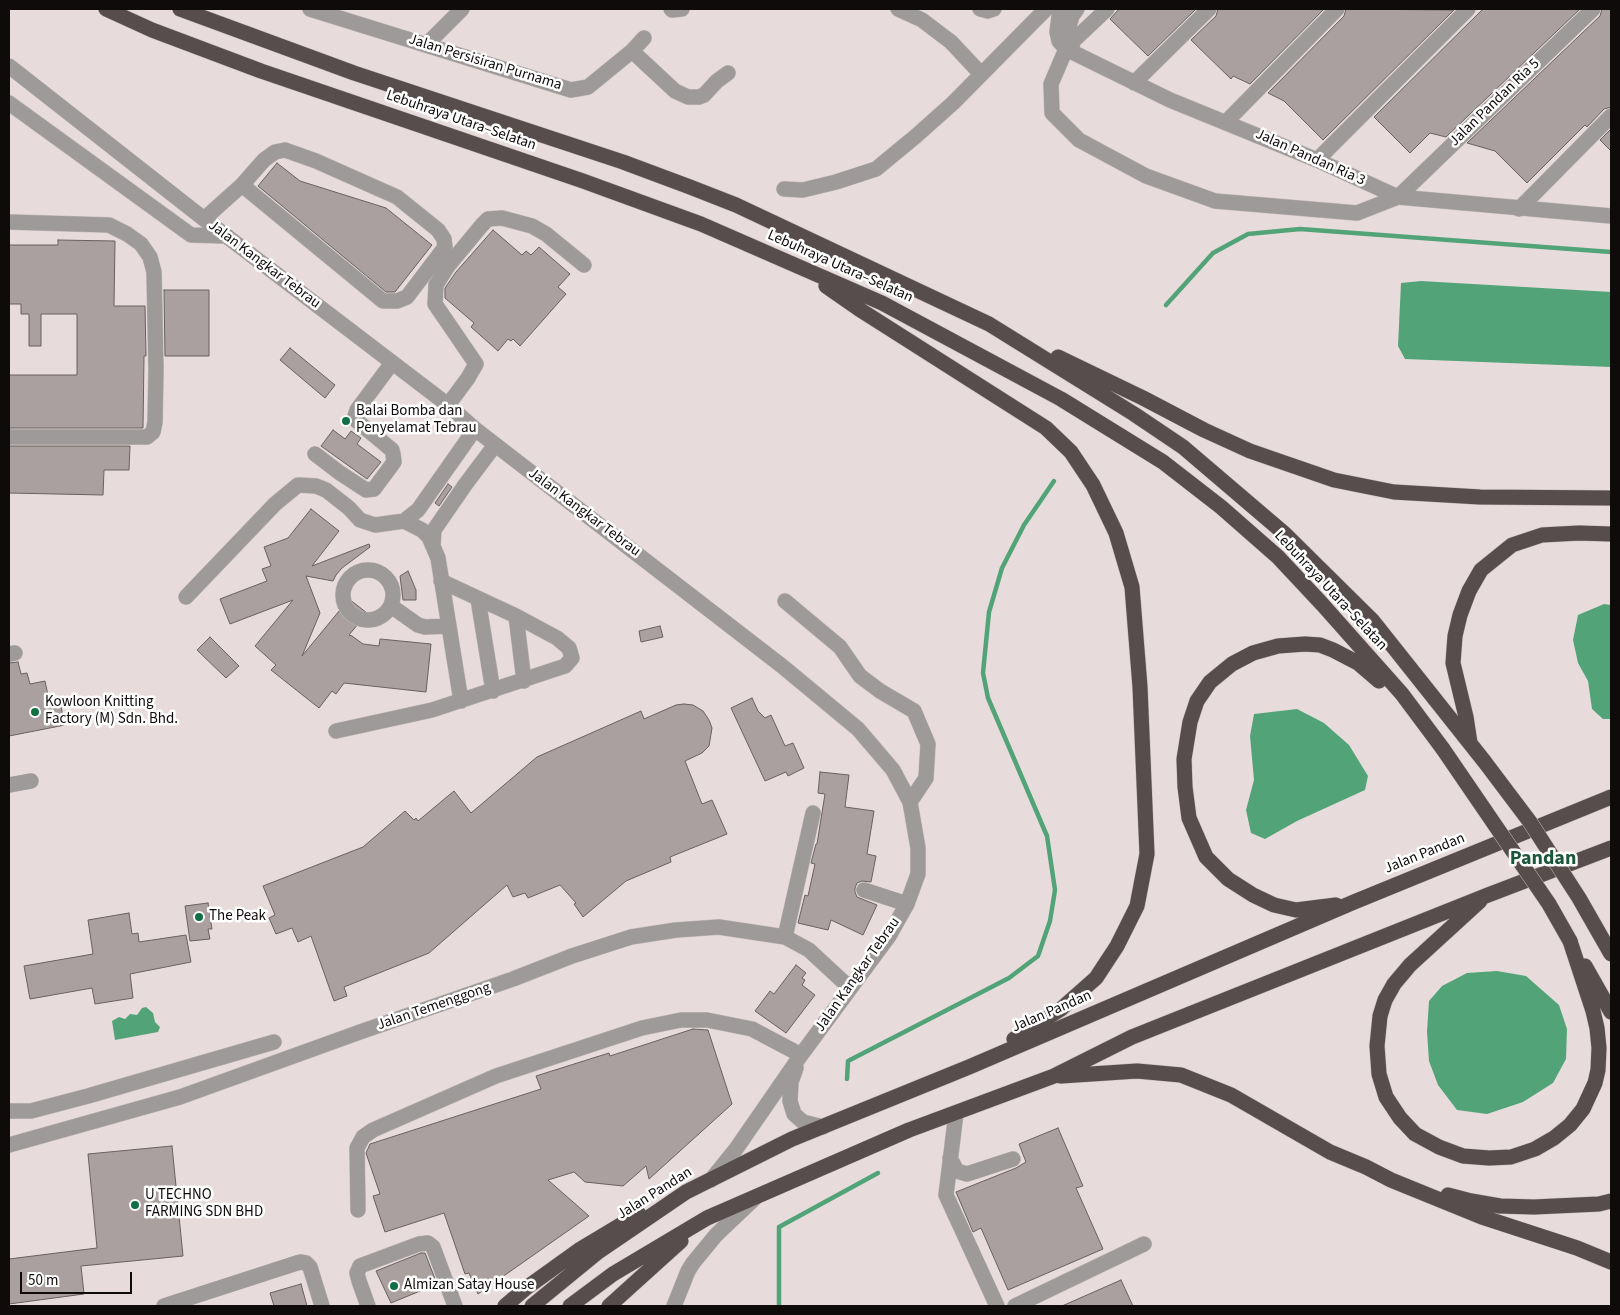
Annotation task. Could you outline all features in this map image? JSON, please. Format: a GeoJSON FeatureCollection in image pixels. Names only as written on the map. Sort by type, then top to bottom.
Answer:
{"type":"FeatureCollection","features":[{"type":"Feature","properties":{"kind":"highway","name":"Lebuhraya Utara–Selatan"},"geometry":{"type":"LineString","coordinates":[[106,9],[152,30],[261,71],[583,181],[701,224],[882,303],[1061,399],[1163,462],[1221,507],[1278,557],[1402,694],[1443,749],[1549,904],[1570,941]]}},
{"type":"Feature","properties":{"kind":"highway","name":"Lebuhraya Utara–Selatan"},"geometry":{"type":"LineString","coordinates":[[180,9],[354,73],[623,162],[736,205],[989,324],[1134,414],[1183,447],[1286,534],[1372,620],[1484,761],[1535,829],[1579,898],[1611,954]]}},
{"type":"Feature","properties":{"kind":"highway"},"geometry":{"type":"LineString","coordinates":[[800,267],[862,311],[1046,428],[1071,452],[1093,485],[1116,533],[1132,587],[1140,687],[1147,854],[1137,906],[1117,946],[1096,978],[1061,1009],[969,1067]]}},
{"type":"Feature","properties":{"kind":"highway"},"geometry":{"type":"LineString","coordinates":[[989,324],[1250,451],[1334,480],[1394,492],[1480,496],[1611,498]]}},
{"type":"Feature","properties":{"kind":"highway"},"geometry":{"type":"LineString","coordinates":[[1471,745],[1453,662],[1455,636],[1460,615],[1469,591],[1481,570],[1512,545],[1542,535],[1611,534]]}},
{"type":"Feature","properties":{"kind":"highway"},"geometry":{"type":"LineString","coordinates":[[1354,902],[1296,910],[1274,906],[1228,879],[1206,857],[1189,818],[1184,787],[1184,759],[1190,722],[1197,701],[1210,682],[1232,664],[1253,653],[1278,646],[1320,645],[1333,650],[1358,662],[1379,681],[1402,694]]}},
{"type":"Feature","properties":{"kind":"highway","name":"Jalan Pandan"},"geometry":{"type":"LineString","coordinates":[[532,1306],[598,1252],[686,1192],[792,1139],[969,1067],[1354,902],[1611,797]]}},
{"type":"Feature","properties":{"kind":"highway"},"geometry":{"type":"LineString","coordinates":[[570,1306],[613,1274],[707,1218],[909,1130],[1054,1076],[1132,1037],[1488,894],[1611,848]]}},
{"type":"Feature","properties":{"kind":"highway"},"geometry":{"type":"LineString","coordinates":[[1488,894],[1410,965],[1394,984],[1385,1000],[1380,1016],[1377,1046],[1379,1074],[1386,1097],[1400,1118],[1415,1134],[1439,1147],[1463,1156],[1511,1157],[1535,1149],[1554,1138],[1570,1125],[1583,1109],[1592,1092],[1598,1070],[1597,1028],[1570,941]]}},
{"type":"Feature","properties":{"kind":"highway"},"geometry":{"type":"LineString","coordinates":[[1570,941],[1611,1012]]}},
{"type":"Feature","properties":{"kind":"highway"},"geometry":{"type":"LineString","coordinates":[[1054,1076],[1138,1071],[1181,1075],[1231,1095],[1330,1152],[1391,1180],[1482,1217],[1577,1248],[1611,1262]]}},
{"type":"Feature","properties":{"kind":"highway"},"geometry":{"type":"LineString","coordinates":[[1391,1180],[1471,1201],[1500,1206],[1534,1207],[1599,1204],[1611,1201]]}},
{"type":"Feature","properties":{"kind":"highway"},"geometry":{"type":"LineString","coordinates":[[505,1306],[526,1288],[579,1250],[631,1217],[686,1192]]}},
{"type":"Feature","properties":{"kind":"highway"},"geometry":{"type":"LineString","coordinates":[[609,1306],[707,1218]]}},
{"type":"Feature","properties":{"kind":"street","name":"Jalan Persisiran Purnama"},"geometry":{"type":"LineString","coordinates":[[310,9],[346,14],[427,44],[571,90],[588,87],[632,51],[644,38]]}},
{"type":"Feature","properties":{"kind":"street"},"geometry":{"type":"LineString","coordinates":[[427,44],[462,9]]}},
{"type":"Feature","properties":{"kind":"street"},"geometry":{"type":"LineString","coordinates":[[671,9],[682,9]]}},
{"type":"Feature","properties":{"kind":"street"},"geometry":{"type":"LineString","coordinates":[[898,9],[922,20],[951,42],[981,74]]}},
{"type":"Feature","properties":{"kind":"street"},"geometry":{"type":"LineString","coordinates":[[980,9],[988,11],[994,9]]}},
{"type":"Feature","properties":{"kind":"street"},"geometry":{"type":"LineString","coordinates":[[784,189],[803,190],[836,182],[876,168],[953,103],[1046,9]]}},
{"type":"Feature","properties":{"kind":"street"},"geometry":{"type":"LineString","coordinates":[[1060,9],[1056,32],[1058,41],[1070,49]]}},
{"type":"Feature","properties":{"kind":"street"},"geometry":{"type":"LineString","coordinates":[[1070,49],[1068,30],[1072,16],[1077,9]]}},
{"type":"Feature","properties":{"kind":"street"},"geometry":{"type":"LineString","coordinates":[[1107,9],[1070,49],[1050,84],[1052,113],[1079,140],[1146,176],[1215,201],[1357,213],[1398,197]]}},
{"type":"Feature","properties":{"kind":"street"},"geometry":{"type":"LineString","coordinates":[[1134,83],[1209,9]]}},
{"type":"Feature","properties":{"kind":"street"},"geometry":{"type":"LineString","coordinates":[[1226,122],[1337,9]]}},
{"type":"Feature","properties":{"kind":"street"},"geometry":{"type":"LineString","coordinates":[[1316,160],[1468,9]]}},
{"type":"Feature","properties":{"kind":"street","name":"Jalan Pandan Ria 5"},"geometry":{"type":"LineString","coordinates":[[1398,197],[1593,9]]}},
{"type":"Feature","properties":{"kind":"street","name":"Jalan Pandan Ria 3"},"geometry":{"type":"LineString","coordinates":[[1070,49],[1170,100],[1316,160],[1398,197],[1611,216]]}},
{"type":"Feature","properties":{"kind":"street"},"geometry":{"type":"LineString","coordinates":[[632,51],[675,91],[688,97],[704,95],[717,81],[728,73]]}},
{"type":"Feature","properties":{"kind":"street","name":"Jalan Kangkar Tebrau"},"geometry":{"type":"LineString","coordinates":[[9,67],[226,236],[448,405],[495,444],[774,660],[858,729],[893,770],[910,802],[918,848],[918,874],[907,904],[889,936],[801,1055],[736,1149],[711,1180]]}},
{"type":"Feature","properties":{"kind":"street"},"geometry":{"type":"LineString","coordinates":[[12,107],[191,236],[226,236]]}},
{"type":"Feature","properties":{"kind":"street"},"geometry":{"type":"LineString","coordinates":[[1519,209],[1611,116]]}},
{"type":"Feature","properties":{"kind":"street"},"geometry":{"type":"LineString","coordinates":[[204,219],[242,185],[264,160],[275,152],[285,150],[316,161],[397,197],[438,230],[444,239],[445,247],[407,297],[397,301],[383,301],[242,185]]}},
{"type":"Feature","properties":{"kind":"street"},"geometry":{"type":"LineString","coordinates":[[448,405],[476,364],[435,304],[436,285],[448,266],[482,225],[488,219],[502,218],[532,226],[546,234],[584,265]]}},
{"type":"Feature","properties":{"kind":"street"},"geometry":{"type":"LineString","coordinates":[[9,222],[109,224],[141,244],[150,257],[154,272],[156,369],[155,422],[153,432],[147,437],[9,437]]}},
{"type":"Feature","properties":{"kind":"street"},"geometry":{"type":"LineString","coordinates":[[315,454],[366,490],[374,489],[394,462],[392,450],[357,421],[355,416],[357,410],[392,363]]}},
{"type":"Feature","properties":{"kind":"street"},"geometry":{"type":"LineString","coordinates":[[404,522],[418,510],[476,429]]}},
{"type":"Feature","properties":{"kind":"street"},"geometry":{"type":"LineString","coordinates":[[433,545],[434,530],[495,444]]}},
{"type":"Feature","properties":{"kind":"street"},"geometry":{"type":"LineString","coordinates":[[450,466],[470,479]]}},
{"type":"Feature","properties":{"kind":"street"},"geometry":{"type":"LineString","coordinates":[[186,597],[275,504],[298,485],[316,486],[326,490],[349,508],[360,520],[374,525],[404,522],[422,530],[429,537],[438,558],[461,701]]}},
{"type":"Feature","properties":{"kind":"street"},"geometry":{"type":"LineString","coordinates":[[336,731],[432,710],[565,666],[572,658],[569,648],[557,638],[516,616],[441,581]]}},
{"type":"Feature","properties":{"kind":"street"},"geometry":{"type":"LineString","coordinates":[[478,599],[493,691]]}},
{"type":"Feature","properties":{"kind":"street"},"geometry":{"type":"LineString","coordinates":[[784,601],[840,647],[860,676],[880,691],[914,711],[928,744],[926,778],[910,802]]}},
{"type":"Feature","properties":{"kind":"street"},"geometry":{"type":"LineString","coordinates":[[391,606],[418,625],[425,627],[449,626]]}},
{"type":"Feature","properties":{"kind":"street"},"geometry":{"type":"LineString","coordinates":[[516,616],[524,681]]}},
{"type":"Feature","properties":{"kind":"street"},"geometry":{"type":"LineString","coordinates":[[9,785],[31,780]]}},
{"type":"Feature","properties":{"kind":"street"},"geometry":{"type":"LineString","coordinates":[[784,937],[813,813]]}},
{"type":"Feature","properties":{"kind":"street"},"geometry":{"type":"LineString","coordinates":[[864,890],[907,904]]}},
{"type":"Feature","properties":{"kind":"street","name":"Jalan Temenggong"},"geometry":{"type":"LineString","coordinates":[[9,1145],[180,1097],[513,979],[572,956],[631,937],[676,930],[719,927],[784,937],[809,950],[850,988]]}},
{"type":"Feature","properties":{"kind":"street"},"geometry":{"type":"LineString","coordinates":[[358,1210],[357,1148],[363,1137],[373,1130],[496,1076],[642,1028],[681,1020],[707,1020],[752,1029],[801,1055]]}},
{"type":"Feature","properties":{"kind":"street"},"geometry":{"type":"LineString","coordinates":[[9,1111],[31,1111],[274,1042]]}},
{"type":"Feature","properties":{"kind":"street","name":"Jalan Kangkar Tebrau"},"geometry":{"type":"LineString","coordinates":[[801,1055],[791,1082],[790,1101],[794,1114],[803,1122],[823,1127]]}},
{"type":"Feature","properties":{"kind":"street"},"geometry":{"type":"LineString","coordinates":[[956,1113],[946,1195],[997,1306]]}},
{"type":"Feature","properties":{"kind":"street"},"geometry":{"type":"LineString","coordinates":[[950,1158],[957,1172],[967,1174],[1013,1158]]}},
{"type":"Feature","properties":{"kind":"street"},"geometry":{"type":"LineString","coordinates":[[674,1306],[688,1271],[703,1250],[755,1198]]}},
{"type":"Feature","properties":{"kind":"street"},"geometry":{"type":"LineString","coordinates":[[368,1306],[358,1282],[357,1272],[360,1266],[419,1244],[428,1243],[433,1247],[450,1305]]}},
{"type":"Feature","properties":{"kind":"street"},"geometry":{"type":"LineString","coordinates":[[1015,1306],[1144,1244]]}},
{"type":"Feature","properties":{"kind":"street"},"geometry":{"type":"LineString","coordinates":[[164,1306],[300,1262],[306,1263],[310,1267],[322,1306]]}},
{"type":"Feature","properties":{"kind":"shaded area"},"geometry":{"type":"Polygon","coordinates":[[[1421,281],[1611,292],[1611,367],[1405,359],[1398,346],[1401,283],[1421,281]]]}},
{"type":"Feature","properties":{"kind":"shaded area"},"geometry":{"type":"Polygon","coordinates":[[[1604,604],[1611,605],[1611,719],[1603,719],[1592,709],[1588,681],[1578,663],[1573,640],[1578,615],[1604,604]]]}},
{"type":"Feature","properties":{"kind":"shaded area"},"geometry":{"type":"Polygon","coordinates":[[[1297,709],[1324,723],[1349,745],[1368,776],[1365,790],[1297,821],[1265,839],[1251,833],[1246,810],[1254,780],[1250,736],[1254,714],[1297,709]]]}},
{"type":"Feature","properties":{"kind":"shaded area"},"geometry":{"type":"Polygon","coordinates":[[[1497,971],[1526,976],[1559,1005],[1567,1029],[1566,1059],[1553,1083],[1523,1102],[1487,1114],[1457,1110],[1438,1085],[1429,1061],[1427,1032],[1429,1001],[1442,986],[1467,973],[1497,971]]]}},
{"type":"Feature","properties":{"kind":"shaded area"},"geometry":{"type":"Polygon","coordinates":[[[146,1007],[153,1013],[155,1022],[160,1027],[158,1032],[115,1040],[112,1021],[119,1017],[125,1019],[130,1014],[137,1015],[142,1008],[146,1007]]]}},
{"type":"Feature","properties":{"kind":"building"},"geometry":{"type":"Polygon","coordinates":[[[1119,9],[1196,9],[1148,56],[1110,19],[1119,9]]]}},
{"type":"Feature","properties":{"kind":"building"},"geometry":{"type":"Polygon","coordinates":[[[1218,9],[1324,9],[1250,84],[1233,76],[1231,79],[1191,40],[1216,16],[1218,9]]]}},
{"type":"Feature","properties":{"kind":"building"},"geometry":{"type":"Polygon","coordinates":[[[1346,9],[1454,10],[1323,140],[1284,101],[1268,93],[1344,16],[1346,9]]]}},
{"type":"Feature","properties":{"kind":"building"},"geometry":{"type":"Polygon","coordinates":[[[1483,9],[1580,9],[1446,137],[1430,133],[1410,153],[1374,117],[1483,9]]]}},
{"type":"Feature","properties":{"kind":"building"},"geometry":{"type":"Polygon","coordinates":[[[1602,9],[1611,9],[1611,107],[1604,109],[1587,127],[1585,125],[1527,183],[1495,151],[1467,143],[1600,16],[1602,9]]]}},
{"type":"Feature","properties":{"kind":"building"},"geometry":{"type":"Polygon","coordinates":[[[1611,129],[1611,151],[1600,140],[1611,129]]]}},
{"type":"Feature","properties":{"kind":"building"},"geometry":{"type":"Polygon","coordinates":[[[277,163],[300,181],[386,208],[432,245],[395,292],[386,292],[258,186],[277,163]]]}},
{"type":"Feature","properties":{"kind":"building"},"geometry":{"type":"Polygon","coordinates":[[[493,230],[522,255],[526,251],[531,255],[539,247],[570,274],[558,287],[566,294],[520,346],[513,339],[511,341],[508,339],[498,351],[471,327],[474,323],[445,298],[445,288],[456,272],[493,230]]]}},
{"type":"Feature","properties":{"kind":"building"},"geometry":{"type":"Polygon","coordinates":[[[58,240],[115,241],[114,306],[145,306],[146,356],[144,356],[143,428],[9,428],[9,375],[77,375],[77,314],[41,314],[41,346],[29,346],[29,314],[21,314],[21,304],[9,304],[9,245],[58,245],[58,240]]]}},
{"type":"Feature","properties":{"kind":"building"},"geometry":{"type":"Polygon","coordinates":[[[164,290],[209,290],[209,356],[165,356],[164,290]]]}},
{"type":"Feature","properties":{"kind":"building"},"geometry":{"type":"Polygon","coordinates":[[[290,348],[335,385],[325,398],[280,360],[290,348]]]}},
{"type":"Feature","properties":{"kind":"building"},"geometry":{"type":"Polygon","coordinates":[[[333,430],[345,439],[351,431],[361,438],[357,444],[381,462],[367,479],[321,446],[333,430]]]}},
{"type":"Feature","properties":{"kind":"building"},"geometry":{"type":"Polygon","coordinates":[[[9,446],[130,446],[129,470],[104,470],[103,495],[9,493],[9,446]]]}},
{"type":"Feature","properties":{"kind":"building"},"geometry":{"type":"Polygon","coordinates":[[[448,484],[452,487],[439,506],[435,503],[448,484]]]}},
{"type":"Feature","properties":{"kind":"building"},"geometry":{"type":"Polygon","coordinates":[[[311,509],[339,531],[312,566],[369,544],[370,547],[342,568],[333,581],[306,576],[320,613],[302,656],[349,599],[367,613],[349,635],[363,644],[379,646],[380,639],[431,644],[426,692],[344,683],[336,694],[332,691],[319,708],[271,670],[276,665],[255,646],[293,600],[230,624],[220,599],[267,581],[262,569],[271,566],[264,547],[288,538],[311,509]]]}},
{"type":"Feature","properties":{"kind":"building"},"geometry":{"type":"Polygon","coordinates":[[[408,571],[416,590],[416,600],[403,600],[400,576],[408,571]]]}},
{"type":"Feature","properties":{"kind":"building"},"geometry":{"type":"Polygon","coordinates":[[[660,626],[663,637],[641,642],[639,631],[660,626]]]}},
{"type":"Feature","properties":{"kind":"building"},"geometry":{"type":"Polygon","coordinates":[[[210,637],[239,666],[226,678],[197,650],[210,637]]]}},
{"type":"Feature","properties":{"kind":"building","name":"Kowloon Knitting Factory (M) Sdn. Bhd."},"geometry":{"type":"Polygon","coordinates":[[[18,662],[21,674],[27,673],[30,684],[45,681],[49,700],[59,698],[65,725],[9,736],[9,663],[18,662]]]}},
{"type":"Feature","properties":{"kind":"building"},"geometry":{"type":"Polygon","coordinates":[[[752,698],[758,711],[765,718],[771,715],[785,746],[793,743],[804,768],[788,776],[786,772],[765,781],[731,708],[752,698]]]}},
{"type":"Feature","properties":{"kind":"building"},"geometry":{"type":"Polygon","coordinates":[[[676,705],[693,705],[703,711],[712,728],[709,746],[702,753],[685,761],[702,804],[712,800],[727,834],[670,857],[671,862],[626,881],[583,917],[574,904],[576,903],[560,885],[528,898],[525,893],[513,897],[507,885],[429,953],[344,987],[347,996],[334,1001],[311,936],[298,942],[292,928],[276,934],[269,918],[275,915],[263,886],[363,847],[405,811],[414,820],[416,818],[418,821],[454,791],[471,813],[537,757],[641,711],[644,719],[676,705]]]}},
{"type":"Feature","properties":{"kind":"building"},"geometry":{"type":"Polygon","coordinates":[[[820,772],[849,775],[845,807],[874,811],[867,854],[876,856],[871,882],[862,881],[857,883],[855,888],[857,897],[877,905],[863,935],[831,920],[828,930],[798,923],[805,895],[808,896],[815,864],[811,863],[817,844],[825,794],[818,793],[820,772]]]}},
{"type":"Feature","properties":{"kind":"building","name":"The Peak"},"geometry":{"type":"Polygon","coordinates":[[[208,903],[212,929],[208,929],[210,939],[190,941],[185,906],[208,903]]]}},
{"type":"Feature","properties":{"kind":"building"},"geometry":{"type":"Polygon","coordinates":[[[129,913],[132,934],[138,933],[139,942],[186,935],[191,962],[130,974],[133,998],[95,1004],[92,988],[30,999],[24,966],[93,954],[88,920],[129,913]]]}},
{"type":"Feature","properties":{"kind":"building"},"geometry":{"type":"Polygon","coordinates":[[[796,965],[806,973],[802,978],[805,980],[802,985],[815,995],[786,1033],[755,1011],[770,991],[774,994],[796,965]]]}},
{"type":"Feature","properties":{"kind":"building"},"geometry":{"type":"Polygon","coordinates":[[[693,1029],[708,1030],[732,1104],[649,1179],[646,1166],[623,1186],[585,1182],[574,1172],[548,1180],[589,1216],[478,1294],[469,1273],[465,1274],[444,1213],[385,1232],[373,1196],[380,1194],[366,1153],[370,1144],[541,1089],[536,1076],[609,1053],[610,1056],[693,1029]]]}},
{"type":"Feature","properties":{"kind":"building"},"geometry":{"type":"Polygon","coordinates":[[[1058,1128],[1083,1186],[1076,1188],[1103,1249],[1008,1290],[981,1228],[973,1232],[956,1192],[1016,1168],[1026,1162],[1019,1144],[1058,1128]]]}},
{"type":"Feature","properties":{"kind":"building","name":"U TECHNO FARMING SDN BHD"},"geometry":{"type":"Polygon","coordinates":[[[172,1146],[183,1256],[81,1266],[84,1294],[9,1304],[9,1259],[97,1248],[88,1154],[172,1146]]]}},
{"type":"Feature","properties":{"kind":"building"},"geometry":{"type":"Polygon","coordinates":[[[425,1253],[437,1284],[391,1303],[376,1271],[425,1253]]]}},
{"type":"Feature","properties":{"kind":"building"},"geometry":{"type":"Polygon","coordinates":[[[1121,1280],[1133,1306],[1062,1306],[1121,1280]]]}},
{"type":"Feature","properties":{"kind":"building"},"geometry":{"type":"Polygon","coordinates":[[[301,1284],[307,1306],[274,1306],[270,1293],[301,1284]]]}},
{"type":"Feature","properties":{"kind":"waterway"},"geometry":{"type":"LineString","coordinates":[[1166,305],[1213,253],[1248,234],[1300,229],[1611,252]]}},
{"type":"Feature","properties":{"kind":"waterway"},"geometry":{"type":"LineString","coordinates":[[847,1079],[848,1061],[1009,978],[1038,956],[1050,921],[1055,890],[1047,836],[988,698],[983,673],[989,612],[1002,568],[1024,525],[1054,481]]}},
{"type":"Feature","properties":{"kind":"waterway"},"geometry":{"type":"LineString","coordinates":[[779,1306],[779,1227],[878,1173]]}},
{"type":"Feature","properties":{"kind":"place","name":"Balai Bomba dan Penyelamat Tebrau"},"geometry":{"type":"Point","coordinates":[346,421]}},
{"type":"Feature","properties":{"kind":"place","name":"Kowloon Knitting Factory (M) Sdn. Bhd."},"geometry":{"type":"Point","coordinates":[35,712]}},
{"type":"Feature","properties":{"kind":"place","name":"The Peak"},"geometry":{"type":"Point","coordinates":[199,917]}},
{"type":"Feature","properties":{"kind":"place","name":"U TECHNO FARMING SDN BHD"},"geometry":{"type":"Point","coordinates":[135,1205]}},
{"type":"Feature","properties":{"kind":"place","name":"Almizan Satay House"},"geometry":{"type":"Point","coordinates":[394,1286]}},
{"type":"Feature","properties":{"kind":"district","name":"Pandan"},"geometry":{"type":"Point","coordinates":[1543,860]}}]}
